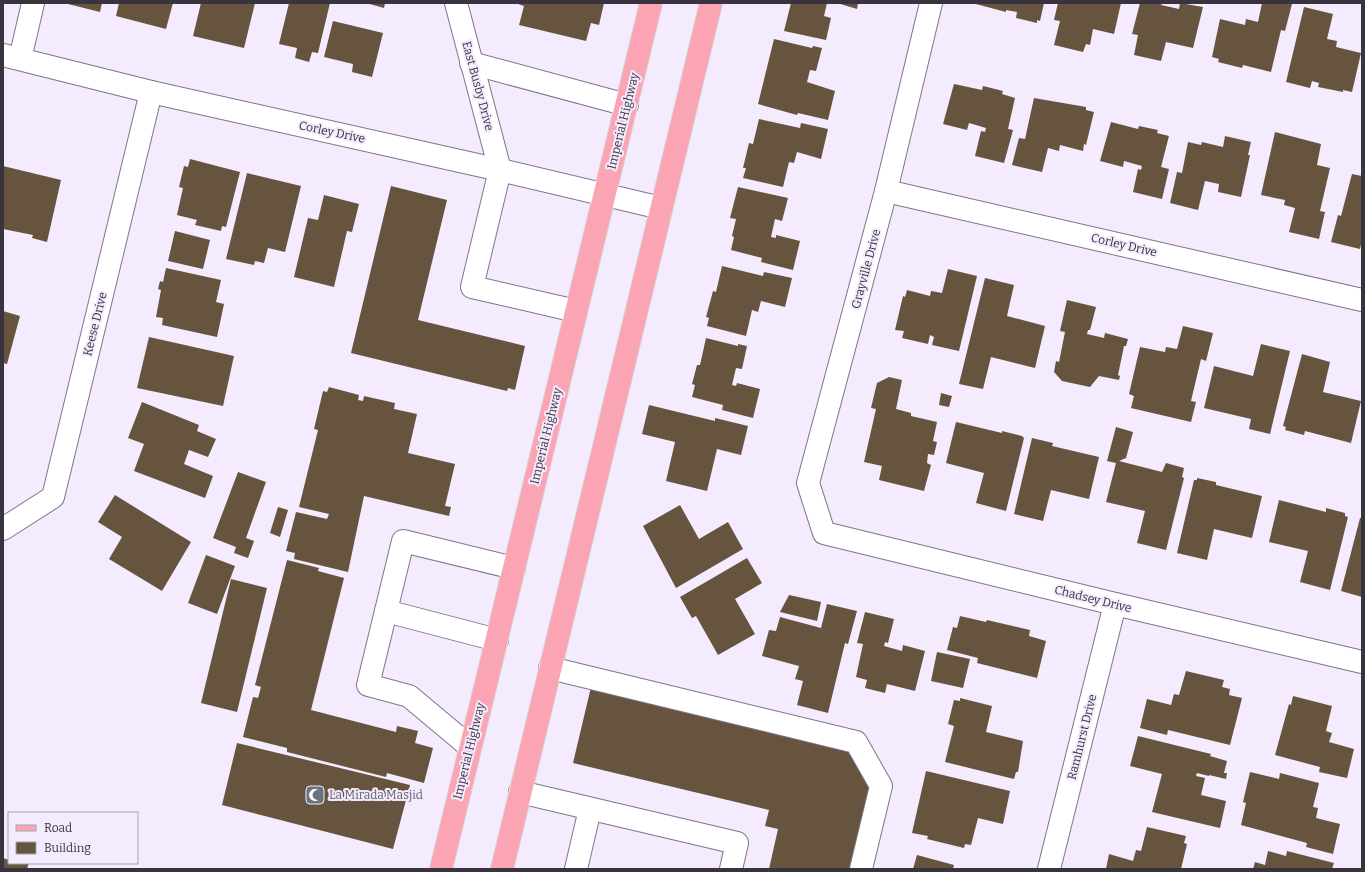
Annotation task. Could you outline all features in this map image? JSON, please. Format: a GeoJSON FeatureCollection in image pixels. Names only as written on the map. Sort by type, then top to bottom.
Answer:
{"type":"FeatureCollection","features":[{"type":"Feature","properties":{"kind":"main road","name":"Imperial Highway"},"geometry":{"type":"LineString","coordinates":[[441,869],[651,3]]}},
{"type":"Feature","properties":{"kind":"main road"},"geometry":{"type":"LineString","coordinates":[[502,869],[711,3]]}},
{"type":"Feature","properties":{"kind":"street"},"geometry":{"type":"LineString","coordinates":[[12,57],[33,3]]}},
{"type":"Feature","properties":{"kind":"street","name":"East Busby Drive"},"geometry":{"type":"LineString","coordinates":[[456,3],[500,170]]}},
{"type":"Feature","properties":{"kind":"street","name":"Grayville Drive"},"geometry":{"type":"LineString","coordinates":[[824,533],[808,483],[886,191],[931,3]]}},
{"type":"Feature","properties":{"kind":"street","name":"Corley Drive"},"geometry":{"type":"LineString","coordinates":[[12,57],[151,92],[500,170],[661,208]]}},
{"type":"Feature","properties":{"kind":"street"},"geometry":{"type":"LineString","coordinates":[[472,63],[627,104]]}},
{"type":"Feature","properties":{"kind":"street","name":"Keese Drive"},"geometry":{"type":"LineString","coordinates":[[3,529],[53,498],[151,92]]}},
{"type":"Feature","properties":{"kind":"street"},"geometry":{"type":"LineString","coordinates":[[500,170],[472,287],[576,311]]}},
{"type":"Feature","properties":{"kind":"street","name":"Corley Drive"},"geometry":{"type":"LineString","coordinates":[[886,191],[1362,300]]}},
{"type":"Feature","properties":{"kind":"street","name":"Chadsey Drive"},"geometry":{"type":"LineString","coordinates":[[824,533],[1362,662]]}},
{"type":"Feature","properties":{"kind":"street"},"geometry":{"type":"LineString","coordinates":[[470,747],[410,696],[368,685],[403,541],[514,568]]}},
{"type":"Feature","properties":{"kind":"street","name":"Ramhurst Drive"},"geometry":{"type":"LineString","coordinates":[[1048,869],[1115,604]]}},
{"type":"Feature","properties":{"kind":"street"},"geometry":{"type":"LineString","coordinates":[[386,611],[497,640]]}},
{"type":"Feature","properties":{"kind":"street"},"geometry":{"type":"LineString","coordinates":[[550,668],[856,742],[881,786],[861,869]]}},
{"type":"Feature","properties":{"kind":"street"},"geometry":{"type":"LineString","coordinates":[[520,792],[737,843],[731,869]]}},
{"type":"Feature","properties":{"kind":"street"},"geometry":{"type":"LineString","coordinates":[[576,869],[590,809]]}},
{"type":"Feature","properties":{"kind":"building"},"geometry":{"type":"Polygon","coordinates":[[[64,3],[102,3],[100,12],[64,3]]]}},
{"type":"Feature","properties":{"kind":"building"},"geometry":{"type":"Polygon","coordinates":[[[119,3],[173,3],[166,29],[116,16],[119,3]]]}},
{"type":"Feature","properties":{"kind":"building"},"geometry":{"type":"Polygon","coordinates":[[[201,3],[255,3],[244,48],[193,36],[201,3]]]}},
{"type":"Feature","properties":{"kind":"building"},"geometry":{"type":"Polygon","coordinates":[[[289,3],[330,3],[318,53],[312,52],[309,62],[295,58],[297,48],[279,44],[289,3]]]}},
{"type":"Feature","properties":{"kind":"building"},"geometry":{"type":"Polygon","coordinates":[[[366,3],[385,3],[384,8],[366,3]]]}},
{"type":"Feature","properties":{"kind":"building"},"geometry":{"type":"Polygon","coordinates":[[[515,3],[604,3],[599,25],[591,23],[586,41],[519,25],[524,6],[515,3]]]}},
{"type":"Feature","properties":{"kind":"building"},"geometry":{"type":"Polygon","coordinates":[[[791,3],[827,3],[824,16],[831,18],[826,40],[784,31],[791,3]]]}},
{"type":"Feature","properties":{"kind":"building"},"geometry":{"type":"Polygon","coordinates":[[[837,3],[858,3],[857,9],[837,3]]]}},
{"type":"Feature","properties":{"kind":"building"},"geometry":{"type":"Polygon","coordinates":[[[972,3],[1044,3],[1040,21],[1037,20],[1037,23],[1016,18],[1017,12],[1006,10],[1006,12],[972,3]]]}},
{"type":"Feature","properties":{"kind":"building"},"geometry":{"type":"Polygon","coordinates":[[[1058,3],[1121,3],[1114,34],[1093,29],[1090,45],[1086,44],[1083,52],[1054,45],[1060,21],[1054,20],[1058,3]]]}},
{"type":"Feature","properties":{"kind":"building"},"geometry":{"type":"Polygon","coordinates":[[[1140,3],[1162,3],[1161,5],[1179,9],[1180,3],[1203,7],[1193,48],[1166,42],[1161,61],[1134,55],[1138,35],[1132,34],[1140,3]]]}},
{"type":"Feature","properties":{"kind":"building"},"geometry":{"type":"Polygon","coordinates":[[[1262,3],[1292,4],[1285,31],[1281,30],[1271,72],[1243,65],[1242,68],[1218,62],[1219,59],[1212,57],[1220,19],[1245,25],[1246,19],[1258,22],[1262,3]]]}},
{"type":"Feature","properties":{"kind":"building"},"geometry":{"type":"Polygon","coordinates":[[[1304,7],[1333,14],[1327,39],[1337,41],[1336,47],[1361,53],[1352,92],[1343,90],[1343,92],[1318,87],[1319,83],[1312,81],[1310,88],[1286,82],[1304,7]]]}},
{"type":"Feature","properties":{"kind":"building"},"geometry":{"type":"Polygon","coordinates":[[[333,21],[383,33],[372,77],[352,72],[353,64],[324,57],[333,21]]]}},
{"type":"Feature","properties":{"kind":"building"},"geometry":{"type":"Polygon","coordinates":[[[774,39],[812,48],[813,46],[822,48],[816,71],[810,70],[807,82],[835,91],[828,120],[798,113],[797,115],[758,104],[774,39]]]}},
{"type":"Feature","properties":{"kind":"building"},"geometry":{"type":"Polygon","coordinates":[[[954,84],[982,90],[983,86],[1003,91],[1002,94],[1015,98],[1008,129],[1013,130],[1004,163],[975,156],[981,131],[985,132],[986,128],[969,123],[967,130],[943,124],[954,84]]]}},
{"type":"Feature","properties":{"kind":"building"},"geometry":{"type":"Polygon","coordinates":[[[1034,98],[1086,107],[1086,110],[1094,112],[1086,145],[1084,144],[1083,151],[1060,145],[1059,151],[1048,148],[1042,172],[1012,165],[1019,138],[1025,139],[1034,98]]]}},
{"type":"Feature","properties":{"kind":"building"},"geometry":{"type":"Polygon","coordinates":[[[759,119],[800,128],[801,123],[828,129],[821,159],[797,152],[794,163],[789,162],[783,187],[743,178],[746,168],[743,168],[749,143],[753,144],[759,119]]]}},
{"type":"Feature","properties":{"kind":"building"},"geometry":{"type":"Polygon","coordinates":[[[1111,122],[1138,129],[1139,126],[1158,130],[1157,133],[1169,136],[1161,167],[1169,169],[1162,199],[1133,192],[1138,169],[1141,170],[1142,166],[1124,161],[1123,167],[1100,161],[1111,122]]]}},
{"type":"Feature","properties":{"kind":"building"},"geometry":{"type":"Polygon","coordinates":[[[1275,132],[1321,144],[1317,165],[1330,168],[1320,211],[1325,212],[1319,239],[1289,232],[1295,208],[1284,205],[1285,200],[1261,195],[1275,132]]]}},
{"type":"Feature","properties":{"kind":"building"},"geometry":{"type":"Polygon","coordinates":[[[1225,136],[1251,142],[1248,155],[1250,155],[1241,197],[1218,192],[1219,184],[1205,181],[1198,210],[1170,203],[1177,172],[1182,173],[1188,142],[1201,145],[1202,142],[1223,147],[1225,136]]]}},
{"type":"Feature","properties":{"kind":"building"},"geometry":{"type":"Polygon","coordinates":[[[190,159],[240,172],[226,227],[222,226],[221,231],[195,225],[197,220],[177,215],[183,188],[179,187],[184,166],[188,167],[190,159]]]}},
{"type":"Feature","properties":{"kind":"building"},"geometry":{"type":"Polygon","coordinates":[[[3,166],[61,180],[47,242],[32,238],[33,235],[3,229],[3,166]]]}},
{"type":"Feature","properties":{"kind":"building"},"geometry":{"type":"Polygon","coordinates":[[[247,173],[301,186],[285,252],[268,248],[264,263],[255,261],[254,265],[226,259],[247,173]]]}},
{"type":"Feature","properties":{"kind":"building"},"geometry":{"type":"Polygon","coordinates":[[[1352,174],[1362,176],[1362,240],[1360,249],[1331,242],[1338,215],[1341,216],[1352,174]]]}},
{"type":"Feature","properties":{"kind":"building"},"geometry":{"type":"Polygon","coordinates":[[[391,186],[447,200],[418,320],[525,346],[515,390],[508,388],[507,391],[351,353],[391,186]]]}},
{"type":"Feature","properties":{"kind":"building"},"geometry":{"type":"Polygon","coordinates":[[[738,187],[788,198],[782,221],[775,219],[771,237],[776,238],[776,235],[800,241],[793,270],[761,262],[762,258],[731,250],[734,237],[732,236],[736,219],[730,218],[738,187]]]}},
{"type":"Feature","properties":{"kind":"building"},"geometry":{"type":"Polygon","coordinates":[[[324,195],[359,204],[352,232],[347,231],[334,287],[294,277],[308,218],[318,220],[324,195]]]}},
{"type":"Feature","properties":{"kind":"building"},"geometry":{"type":"Polygon","coordinates":[[[175,231],[210,240],[203,269],[168,261],[175,231]]]}},
{"type":"Feature","properties":{"kind":"building"},"geometry":{"type":"Polygon","coordinates":[[[722,266],[763,276],[764,272],[792,278],[785,307],[761,301],[758,312],[752,310],[746,336],[707,326],[709,318],[706,317],[713,291],[716,292],[722,266]]]}},
{"type":"Feature","properties":{"kind":"building"},"geometry":{"type":"Polygon","coordinates":[[[166,268],[221,280],[216,302],[224,304],[217,337],[162,325],[163,318],[156,317],[161,290],[158,289],[160,281],[163,282],[166,268]]]}},
{"type":"Feature","properties":{"kind":"building"},"geometry":{"type":"Polygon","coordinates":[[[948,269],[977,276],[959,351],[932,345],[934,337],[930,335],[928,344],[902,338],[904,331],[895,330],[903,296],[905,297],[907,290],[930,296],[931,291],[942,293],[948,269]]]}},
{"type":"Feature","properties":{"kind":"building"},"geometry":{"type":"Polygon","coordinates":[[[985,278],[1014,285],[1007,316],[1045,326],[1035,368],[991,357],[983,389],[959,384],[985,278]]]}},
{"type":"Feature","properties":{"kind":"building"},"geometry":{"type":"Polygon","coordinates":[[[1067,300],[1096,307],[1090,330],[1088,330],[1087,334],[1104,338],[1105,333],[1128,339],[1126,346],[1124,346],[1118,375],[1120,376],[1119,380],[1099,376],[1090,387],[1062,381],[1054,372],[1056,361],[1059,362],[1065,332],[1060,331],[1067,300]]]}},
{"type":"Feature","properties":{"kind":"building"},"geometry":{"type":"Polygon","coordinates":[[[3,311],[20,316],[7,364],[3,363],[3,311]]]}},
{"type":"Feature","properties":{"kind":"building"},"geometry":{"type":"Polygon","coordinates":[[[1183,326],[1213,333],[1206,361],[1201,359],[1191,401],[1196,402],[1191,422],[1131,408],[1134,396],[1129,394],[1140,347],[1165,352],[1166,347],[1177,349],[1183,326]]]}},
{"type":"Feature","properties":{"kind":"building"},"geometry":{"type":"Polygon","coordinates":[[[149,337],[234,356],[223,406],[137,388],[149,337]]]}},
{"type":"Feature","properties":{"kind":"building"},"geometry":{"type":"Polygon","coordinates":[[[706,338],[738,346],[738,344],[747,346],[742,369],[736,368],[732,385],[736,386],[737,383],[760,389],[753,418],[722,410],[723,405],[692,397],[695,385],[692,384],[697,365],[700,365],[706,338]]]}},
{"type":"Feature","properties":{"kind":"building"},"geometry":{"type":"Polygon","coordinates":[[[1261,344],[1290,351],[1270,434],[1249,429],[1251,419],[1204,408],[1214,366],[1253,376],[1261,344]]]}},
{"type":"Feature","properties":{"kind":"building"},"geometry":{"type":"Polygon","coordinates":[[[1302,354],[1330,362],[1323,392],[1361,401],[1351,443],[1305,431],[1304,435],[1285,430],[1286,427],[1283,426],[1302,354]]]}},
{"type":"Feature","properties":{"kind":"building"},"geometry":{"type":"Polygon","coordinates":[[[889,377],[902,380],[896,409],[911,413],[911,416],[937,422],[933,441],[937,442],[934,455],[928,454],[927,463],[931,465],[924,491],[879,480],[882,466],[864,462],[876,409],[871,408],[877,383],[889,377]]]}},
{"type":"Feature","properties":{"kind":"building"},"geometry":{"type":"Polygon","coordinates":[[[329,387],[359,395],[358,400],[363,401],[364,396],[395,403],[394,409],[417,414],[408,453],[455,464],[445,506],[451,507],[449,516],[364,496],[348,572],[294,559],[295,553],[286,551],[296,512],[327,519],[329,514],[299,507],[318,430],[314,429],[323,391],[327,392],[329,387]]]}},
{"type":"Feature","properties":{"kind":"building"},"geometry":{"type":"Polygon","coordinates":[[[941,393],[952,396],[949,407],[939,405],[941,393]]]}},
{"type":"Feature","properties":{"kind":"building"},"geometry":{"type":"Polygon","coordinates":[[[142,402],[199,425],[197,431],[216,439],[208,457],[189,450],[184,464],[213,476],[205,498],[134,471],[144,444],[128,438],[142,402]]]}},
{"type":"Feature","properties":{"kind":"building"},"geometry":{"type":"Polygon","coordinates":[[[649,405],[715,421],[715,418],[748,426],[741,455],[717,449],[707,491],[666,481],[675,442],[642,434],[649,405]]]}},
{"type":"Feature","properties":{"kind":"building"},"geometry":{"type":"Polygon","coordinates":[[[956,422],[1002,433],[1002,431],[1022,436],[1024,438],[1006,511],[976,503],[984,473],[946,463],[956,422]]]}},
{"type":"Feature","properties":{"kind":"building"},"geometry":{"type":"Polygon","coordinates":[[[1116,427],[1133,432],[1126,458],[1119,461],[1162,472],[1166,463],[1184,468],[1182,477],[1184,478],[1166,550],[1137,543],[1145,511],[1106,502],[1116,463],[1107,461],[1116,427]]]}},
{"type":"Feature","properties":{"kind":"building"},"geometry":{"type":"Polygon","coordinates":[[[1032,438],[1053,443],[1052,446],[1099,457],[1089,499],[1051,490],[1043,521],[1014,514],[1032,438]]]}},
{"type":"Feature","properties":{"kind":"building"},"geometry":{"type":"Polygon","coordinates":[[[238,472],[266,482],[246,538],[254,541],[248,558],[234,553],[236,547],[213,538],[238,472]]]}},
{"type":"Feature","properties":{"kind":"building"},"geometry":{"type":"Polygon","coordinates":[[[1197,478],[1216,482],[1216,485],[1262,496],[1252,538],[1214,529],[1207,560],[1177,553],[1194,480],[1197,480],[1197,478]]]}},
{"type":"Feature","properties":{"kind":"building"},"geometry":{"type":"Polygon","coordinates":[[[115,495],[191,542],[162,591],[109,559],[122,537],[98,522],[115,495]]]}},
{"type":"Feature","properties":{"kind":"building"},"geometry":{"type":"Polygon","coordinates":[[[1279,500],[1326,512],[1326,508],[1345,513],[1345,516],[1348,517],[1330,590],[1300,582],[1308,551],[1269,542],[1279,500]]]}},
{"type":"Feature","properties":{"kind":"building"},"geometry":{"type":"Polygon","coordinates":[[[680,505],[699,539],[728,522],[743,549],[676,588],[643,526],[680,505]]]}},
{"type":"Feature","properties":{"kind":"building"},"geometry":{"type":"Polygon","coordinates":[[[278,507],[288,510],[280,537],[270,533],[278,507]]]}},
{"type":"Feature","properties":{"kind":"building"},"geometry":{"type":"Polygon","coordinates":[[[1360,518],[1362,518],[1362,597],[1341,591],[1360,518]]]}},
{"type":"Feature","properties":{"kind":"building"},"geometry":{"type":"Polygon","coordinates":[[[206,555],[235,566],[217,614],[188,603],[206,555]]]}},
{"type":"Feature","properties":{"kind":"building"},"geometry":{"type":"Polygon","coordinates":[[[747,558],[762,583],[735,599],[755,634],[718,655],[696,616],[692,618],[680,597],[747,558]]]}},
{"type":"Feature","properties":{"kind":"building"},"geometry":{"type":"Polygon","coordinates":[[[287,560],[319,568],[318,571],[344,578],[311,710],[396,732],[397,726],[418,731],[415,743],[433,748],[424,783],[387,773],[386,777],[287,752],[287,748],[243,737],[253,697],[258,698],[261,687],[255,685],[287,560]]]}},
{"type":"Feature","properties":{"kind":"building"},"geometry":{"type":"Polygon","coordinates":[[[231,579],[267,588],[237,712],[201,703],[231,579]]]}},
{"type":"Feature","properties":{"kind":"building"},"geometry":{"type":"Polygon","coordinates":[[[789,595],[821,602],[817,621],[780,612],[789,595]]]}},
{"type":"Feature","properties":{"kind":"building"},"geometry":{"type":"Polygon","coordinates":[[[827,604],[857,611],[848,644],[845,643],[828,713],[797,705],[803,681],[795,679],[799,666],[762,656],[769,630],[776,631],[780,617],[821,628],[827,604]]]}},
{"type":"Feature","properties":{"kind":"building"},"geometry":{"type":"Polygon","coordinates":[[[865,612],[894,619],[888,643],[885,642],[884,646],[902,651],[903,645],[925,651],[915,691],[887,684],[885,693],[865,688],[867,680],[856,677],[863,644],[857,643],[865,612]]]}},
{"type":"Feature","properties":{"kind":"building"},"geometry":{"type":"Polygon","coordinates":[[[960,616],[986,622],[987,620],[1030,630],[1029,636],[1046,641],[1037,678],[977,663],[978,658],[947,650],[953,627],[957,628],[960,616]]]}},
{"type":"Feature","properties":{"kind":"building"},"geometry":{"type":"Polygon","coordinates":[[[937,652],[970,659],[963,688],[931,681],[937,652]]]}},
{"type":"Feature","properties":{"kind":"building"},"geometry":{"type":"Polygon","coordinates":[[[1186,671],[1224,680],[1222,687],[1230,689],[1229,695],[1242,698],[1230,745],[1168,730],[1167,735],[1140,728],[1147,699],[1171,705],[1174,694],[1179,695],[1186,671]]]}},
{"type":"Feature","properties":{"kind":"building"},"geometry":{"type":"Polygon","coordinates":[[[591,687],[853,750],[872,782],[851,869],[769,869],[778,829],[765,826],[769,810],[573,763],[591,687]]]}},
{"type":"Feature","properties":{"kind":"building"},"geometry":{"type":"Polygon","coordinates":[[[1293,696],[1332,706],[1326,731],[1332,733],[1329,742],[1354,749],[1347,778],[1319,772],[1320,767],[1275,755],[1289,704],[1291,705],[1293,696]]]}},
{"type":"Feature","properties":{"kind":"building"},"geometry":{"type":"Polygon","coordinates":[[[960,698],[992,706],[986,732],[1023,741],[1018,772],[1016,772],[1014,779],[945,762],[954,726],[948,724],[954,700],[960,701],[960,698]]]}},
{"type":"Feature","properties":{"kind":"building"},"geometry":{"type":"Polygon","coordinates":[[[1138,736],[1211,754],[1210,756],[1227,761],[1224,773],[1227,773],[1226,779],[1197,773],[1196,776],[1205,778],[1201,795],[1226,801],[1220,828],[1152,812],[1162,774],[1130,766],[1138,736]]]}},
{"type":"Feature","properties":{"kind":"building","name":"La Mirada Masjid"},"geometry":{"type":"Polygon","coordinates":[[[237,743],[410,785],[393,849],[222,805],[237,743]]]}},
{"type":"Feature","properties":{"kind":"building"},"geometry":{"type":"Polygon","coordinates":[[[926,771],[1010,791],[1003,824],[978,818],[971,845],[965,844],[964,848],[927,839],[928,836],[912,833],[926,771]]]}},
{"type":"Feature","properties":{"kind":"building"},"geometry":{"type":"Polygon","coordinates":[[[1250,772],[1279,779],[1280,773],[1319,783],[1313,807],[1318,808],[1316,818],[1340,824],[1333,854],[1306,847],[1307,843],[1241,825],[1246,803],[1243,802],[1250,772]]]}},
{"type":"Feature","properties":{"kind":"building"},"geometry":{"type":"Polygon","coordinates":[[[1147,827],[1186,836],[1184,843],[1187,844],[1181,869],[1106,869],[1109,854],[1133,861],[1136,850],[1141,851],[1147,827]]]}},
{"type":"Feature","properties":{"kind":"building"},"geometry":{"type":"Polygon","coordinates":[[[1268,851],[1286,856],[1287,851],[1334,863],[1332,869],[1253,869],[1255,862],[1265,865],[1268,851]]]}},
{"type":"Feature","properties":{"kind":"building"},"geometry":{"type":"Polygon","coordinates":[[[917,855],[954,865],[953,869],[913,869],[917,855]]]}},
{"type":"Feature","properties":{"kind":"building"},"geometry":{"type":"Polygon","coordinates":[[[3,858],[8,860],[8,864],[29,864],[27,869],[3,869],[3,858]]]}},
{"type":"Feature","properties":{"kind":"place","name":"La Mirada Masjid"},"geometry":{"type":"Point","coordinates":[315,795]}}]}
